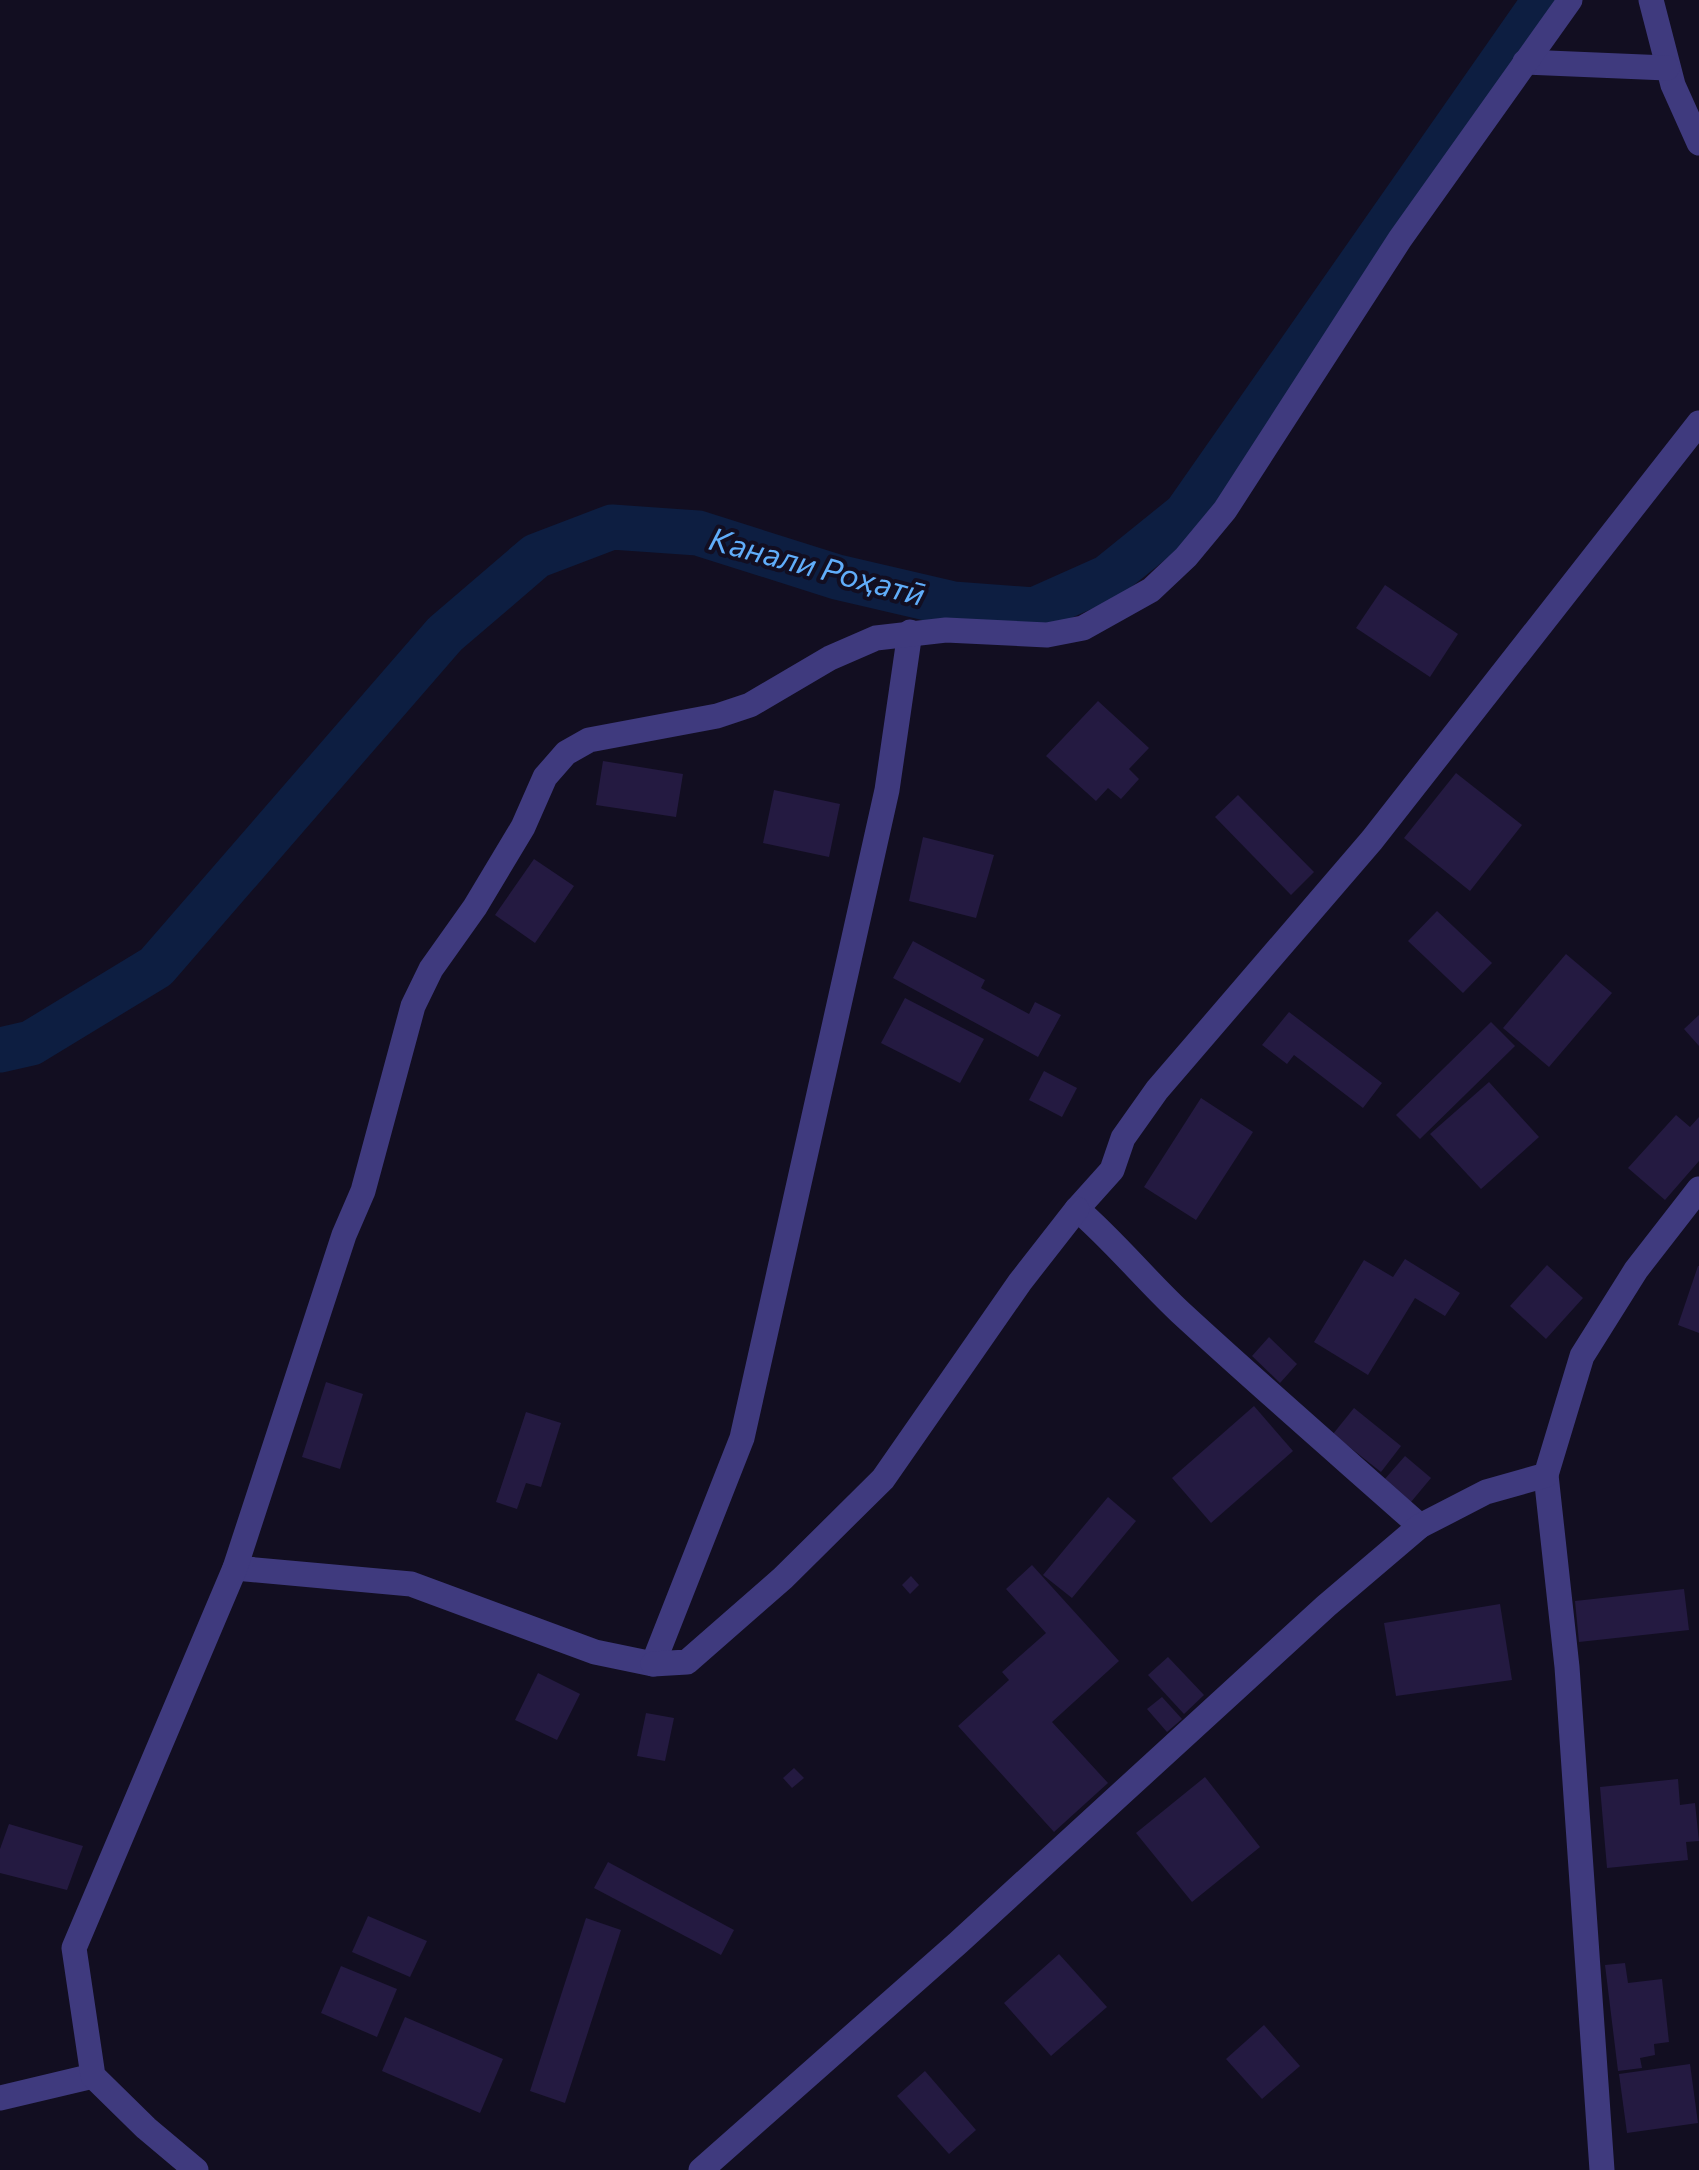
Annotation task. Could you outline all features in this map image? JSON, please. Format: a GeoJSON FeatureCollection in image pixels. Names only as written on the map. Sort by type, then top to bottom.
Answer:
{"type":"FeatureCollection","features":[{"type":"Feature","properties":{"kind":"street"},"geometry":{"type":"LineString","coordinates":[[196,2170],[93,2076],[74,1948],[235,1568],[344,1235],[363,1191],[413,1006],[432,969],[476,907],[523,827],[545,778],[566,753],[589,740],[717,716],[750,705],[830,658],[876,638],[946,630],[1048,635],[1083,628],[1151,590],[1225,510],[1400,240],[1570,0]]}},
{"type":"Feature","properties":{"kind":"street"},"geometry":{"type":"LineString","coordinates":[[1651,0],[1668,68],[1699,143]]}},
{"type":"Feature","properties":{"kind":"street"},"geometry":{"type":"LineString","coordinates":[[1525,62],[1668,68]]}},
{"type":"Feature","properties":{"kind":"street"},"geometry":{"type":"LineString","coordinates":[[235,1568],[411,1584],[595,1652],[653,1664],[687,1662],[783,1578],[883,1479],[1037,1258],[1112,1170],[1123,1138],[1157,1090],[1372,840],[1699,423]]}},
{"type":"Feature","properties":{"kind":"street"},"geometry":{"type":"LineString","coordinates":[[653,1664],[742,1438],[887,790],[910,632]]}},
{"type":"Feature","properties":{"kind":"street"},"geometry":{"type":"LineString","coordinates":[[1602,2170],[1567,1668],[1546,1475],[1582,1356],[1636,1270],[1699,1190]]}},
{"type":"Feature","properties":{"kind":"street"},"geometry":{"type":"LineString","coordinates":[[1077,1209],[1118,1245],[1134,1268],[1179,1311],[1420,1526]]}},
{"type":"Feature","properties":{"kind":"street"},"geometry":{"type":"LineString","coordinates":[[701,2170],[958,1943],[1326,1606],[1420,1526],[1486,1492],[1546,1475]]}},
{"type":"Feature","properties":{"kind":"street"},"geometry":{"type":"LineString","coordinates":[[0,2098],[93,2076]]}},
{"type":"Feature","properties":{"kind":"building"},"geometry":{"type":"Polygon","coordinates":[[[1385,585],[1458,634],[1430,677],[1356,628],[1385,585]]]}},
{"type":"Feature","properties":{"kind":"building"},"geometry":{"type":"Polygon","coordinates":[[[1098,701],[1149,748],[1129,769],[1139,779],[1121,799],[1108,788],[1096,801],[1046,756],[1098,701]]]}},
{"type":"Feature","properties":{"kind":"building"},"geometry":{"type":"Polygon","coordinates":[[[603,761],[683,774],[676,817],[596,805],[603,761]]]}},
{"type":"Feature","properties":{"kind":"building"},"geometry":{"type":"Polygon","coordinates":[[[1456,773],[1522,825],[1470,891],[1404,838],[1456,773]]]}},
{"type":"Feature","properties":{"kind":"building"},"geometry":{"type":"Polygon","coordinates":[[[774,790],[840,804],[829,857],[763,843],[774,790]]]}},
{"type":"Feature","properties":{"kind":"building"},"geometry":{"type":"Polygon","coordinates":[[[1238,795],[1314,872],[1291,895],[1215,817],[1238,795]]]}},
{"type":"Feature","properties":{"kind":"building"},"geometry":{"type":"Polygon","coordinates":[[[923,837],[994,855],[976,918],[909,901],[923,837]]]}},
{"type":"Feature","properties":{"kind":"building"},"geometry":{"type":"Polygon","coordinates":[[[534,859],[574,886],[535,943],[495,915],[534,859]]]}},
{"type":"Feature","properties":{"kind":"building"},"geometry":{"type":"Polygon","coordinates":[[[1437,911],[1492,963],[1463,993],[1408,941],[1437,911]]]}},
{"type":"Feature","properties":{"kind":"building"},"geometry":{"type":"Polygon","coordinates":[[[913,941],[985,980],[981,988],[1029,1014],[1035,1002],[1061,1015],[1038,1057],[893,978],[913,941]]]}},
{"type":"Feature","properties":{"kind":"building"},"geometry":{"type":"Polygon","coordinates":[[[1566,954],[1612,993],[1549,1067],[1503,1028],[1566,954]]]}},
{"type":"Feature","properties":{"kind":"building"},"geometry":{"type":"Polygon","coordinates":[[[905,998],[984,1039],[960,1083],[881,1043],[905,998]]]}},
{"type":"Feature","properties":{"kind":"building"},"geometry":{"type":"Polygon","coordinates":[[[1289,1012],[1382,1083],[1363,1108],[1294,1055],[1287,1064],[1262,1045],[1289,1012]]]}},
{"type":"Feature","properties":{"kind":"building"},"geometry":{"type":"Polygon","coordinates":[[[1699,1015],[1699,1046],[1684,1029],[1699,1015]]]}},
{"type":"Feature","properties":{"kind":"building"},"geometry":{"type":"Polygon","coordinates":[[[1491,1022],[1515,1046],[1420,1139],[1396,1115],[1491,1022]]]}},
{"type":"Feature","properties":{"kind":"building"},"geometry":{"type":"Polygon","coordinates":[[[1044,1071],[1077,1088],[1062,1117],[1029,1100],[1044,1071]]]}},
{"type":"Feature","properties":{"kind":"building"},"geometry":{"type":"Polygon","coordinates":[[[1489,1082],[1539,1137],[1481,1189],[1430,1134],[1489,1082]]]}},
{"type":"Feature","properties":{"kind":"building"},"geometry":{"type":"Polygon","coordinates":[[[1201,1098],[1253,1132],[1196,1220],[1144,1187],[1201,1098]]]}},
{"type":"Feature","properties":{"kind":"building"},"geometry":{"type":"Polygon","coordinates":[[[1676,1115],[1690,1127],[1699,1117],[1699,1161],[1665,1200],[1628,1168],[1676,1115]]]}},
{"type":"Feature","properties":{"kind":"building"},"geometry":{"type":"Polygon","coordinates":[[[1405,1259],[1460,1293],[1445,1316],[1415,1298],[1368,1375],[1314,1342],[1364,1260],[1393,1277],[1405,1259]]]}},
{"type":"Feature","properties":{"kind":"building"},"geometry":{"type":"Polygon","coordinates":[[[1547,1265],[1583,1298],[1546,1339],[1510,1306],[1547,1265]]]}},
{"type":"Feature","properties":{"kind":"building"},"geometry":{"type":"Polygon","coordinates":[[[1699,1266],[1699,1333],[1678,1325],[1699,1266]]]}},
{"type":"Feature","properties":{"kind":"building"},"geometry":{"type":"Polygon","coordinates":[[[1269,1337],[1297,1364],[1280,1383],[1252,1356],[1269,1337]]]}},
{"type":"Feature","properties":{"kind":"building"},"geometry":{"type":"Polygon","coordinates":[[[326,1382],[363,1394],[340,1469],[302,1457],[326,1382]]]}},
{"type":"Feature","properties":{"kind":"building"},"geometry":{"type":"Polygon","coordinates":[[[1254,1406],[1293,1451],[1211,1523],[1172,1478],[1254,1406]]]}},
{"type":"Feature","properties":{"kind":"building"},"geometry":{"type":"Polygon","coordinates":[[[1354,1408],[1401,1446],[1381,1472],[1333,1434],[1354,1408]]]}},
{"type":"Feature","properties":{"kind":"building"},"geometry":{"type":"Polygon","coordinates":[[[526,1412],[561,1423],[541,1487],[526,1483],[517,1509],[496,1502],[526,1412]]]}},
{"type":"Feature","properties":{"kind":"building"},"geometry":{"type":"Polygon","coordinates":[[[1405,1456],[1431,1478],[1411,1502],[1384,1480],[1405,1456]]]}},
{"type":"Feature","properties":{"kind":"building"},"geometry":{"type":"Polygon","coordinates":[[[1108,1497],[1136,1521],[1072,1598],[1043,1575],[1108,1497]]]}},
{"type":"Feature","properties":{"kind":"building"},"geometry":{"type":"Polygon","coordinates":[[[1032,1565],[1119,1661],[1052,1722],[1108,1783],[1054,1832],[958,1726],[1009,1680],[1002,1672],[1046,1633],[1006,1589],[1032,1565]]]}},
{"type":"Feature","properties":{"kind":"building"},"geometry":{"type":"Polygon","coordinates":[[[911,1576],[919,1585],[910,1594],[902,1585],[911,1576]]]}},
{"type":"Feature","properties":{"kind":"building"},"geometry":{"type":"Polygon","coordinates":[[[1684,1589],[1689,1630],[1579,1642],[1575,1601],[1684,1589]]]}},
{"type":"Feature","properties":{"kind":"building"},"geometry":{"type":"Polygon","coordinates":[[[1500,1604],[1512,1680],[1396,1696],[1384,1623],[1500,1604]]]}},
{"type":"Feature","properties":{"kind":"building"},"geometry":{"type":"Polygon","coordinates":[[[1168,1657],[1204,1695],[1184,1714],[1148,1675],[1168,1657]]]}},
{"type":"Feature","properties":{"kind":"building"},"geometry":{"type":"Polygon","coordinates":[[[538,1673],[580,1694],[557,1740],[515,1720],[538,1673]]]}},
{"type":"Feature","properties":{"kind":"building"},"geometry":{"type":"Polygon","coordinates":[[[1162,1697],[1182,1719],[1167,1732],[1147,1709],[1162,1697]]]}},
{"type":"Feature","properties":{"kind":"building"},"geometry":{"type":"Polygon","coordinates":[[[646,1713],[674,1718],[665,1761],[637,1756],[646,1713]]]}},
{"type":"Feature","properties":{"kind":"building"},"geometry":{"type":"Polygon","coordinates":[[[794,1768],[804,1778],[792,1788],[783,1778],[794,1768]]]}},
{"type":"Feature","properties":{"kind":"building"},"geometry":{"type":"Polygon","coordinates":[[[1205,1777],[1260,1847],[1192,1902],[1136,1833],[1205,1777]]]}},
{"type":"Feature","properties":{"kind":"building"},"geometry":{"type":"Polygon","coordinates":[[[1678,1779],[1680,1805],[1695,1803],[1699,1841],[1686,1842],[1688,1860],[1607,1868],[1600,1787],[1678,1779]]]}},
{"type":"Feature","properties":{"kind":"building"},"geometry":{"type":"Polygon","coordinates":[[[9,1824],[83,1846],[67,1890],[0,1873],[0,1849],[9,1824]]]}},
{"type":"Feature","properties":{"kind":"building"},"geometry":{"type":"Polygon","coordinates":[[[608,1862],[734,1930],[721,1955],[594,1888],[608,1862]]]}},
{"type":"Feature","properties":{"kind":"building"},"geometry":{"type":"Polygon","coordinates":[[[368,1916],[427,1941],[410,1977],[352,1952],[368,1916]]]}},
{"type":"Feature","properties":{"kind":"building"},"geometry":{"type":"Polygon","coordinates":[[[586,1918],[621,1930],[565,2103],[530,2091],[586,1918]]]}},
{"type":"Feature","properties":{"kind":"building"},"geometry":{"type":"Polygon","coordinates":[[[1059,1954],[1107,2007],[1051,2056],[1004,2003],[1059,1954]]]}},
{"type":"Feature","properties":{"kind":"building"},"geometry":{"type":"Polygon","coordinates":[[[1625,1963],[1628,1983],[1662,1979],[1669,2042],[1654,2044],[1655,2055],[1640,2058],[1642,2068],[1618,2071],[1605,1965],[1625,1963]]]}},
{"type":"Feature","properties":{"kind":"building"},"geometry":{"type":"Polygon","coordinates":[[[341,1966],[397,1989],[377,2037],[321,2013],[341,1966]]]}},
{"type":"Feature","properties":{"kind":"building"},"geometry":{"type":"Polygon","coordinates":[[[405,2017],[503,2059],[480,2113],[382,2071],[405,2017]]]}},
{"type":"Feature","properties":{"kind":"building"},"geometry":{"type":"Polygon","coordinates":[[[1264,2025],[1300,2066],[1262,2099],[1226,2059],[1264,2025]]]}},
{"type":"Feature","properties":{"kind":"building"},"geometry":{"type":"Polygon","coordinates":[[[1690,2064],[1698,2123],[1627,2133],[1619,2074],[1690,2064]]]}},
{"type":"Feature","properties":{"kind":"building"},"geometry":{"type":"Polygon","coordinates":[[[925,2071],[976,2130],[949,2154],[897,2096],[925,2071]]]}},
{"type":"Feature","properties":{"kind":"waterway","name":"Канали Роҳатӣ"},"geometry":{"type":"LineString","coordinates":[[0,1050],[31,1043],[156,967],[445,634],[536,556],[612,527],[698,533],[837,577],[953,604],[1034,610],[1108,577],[1186,514],[1545,0]]}}]}
